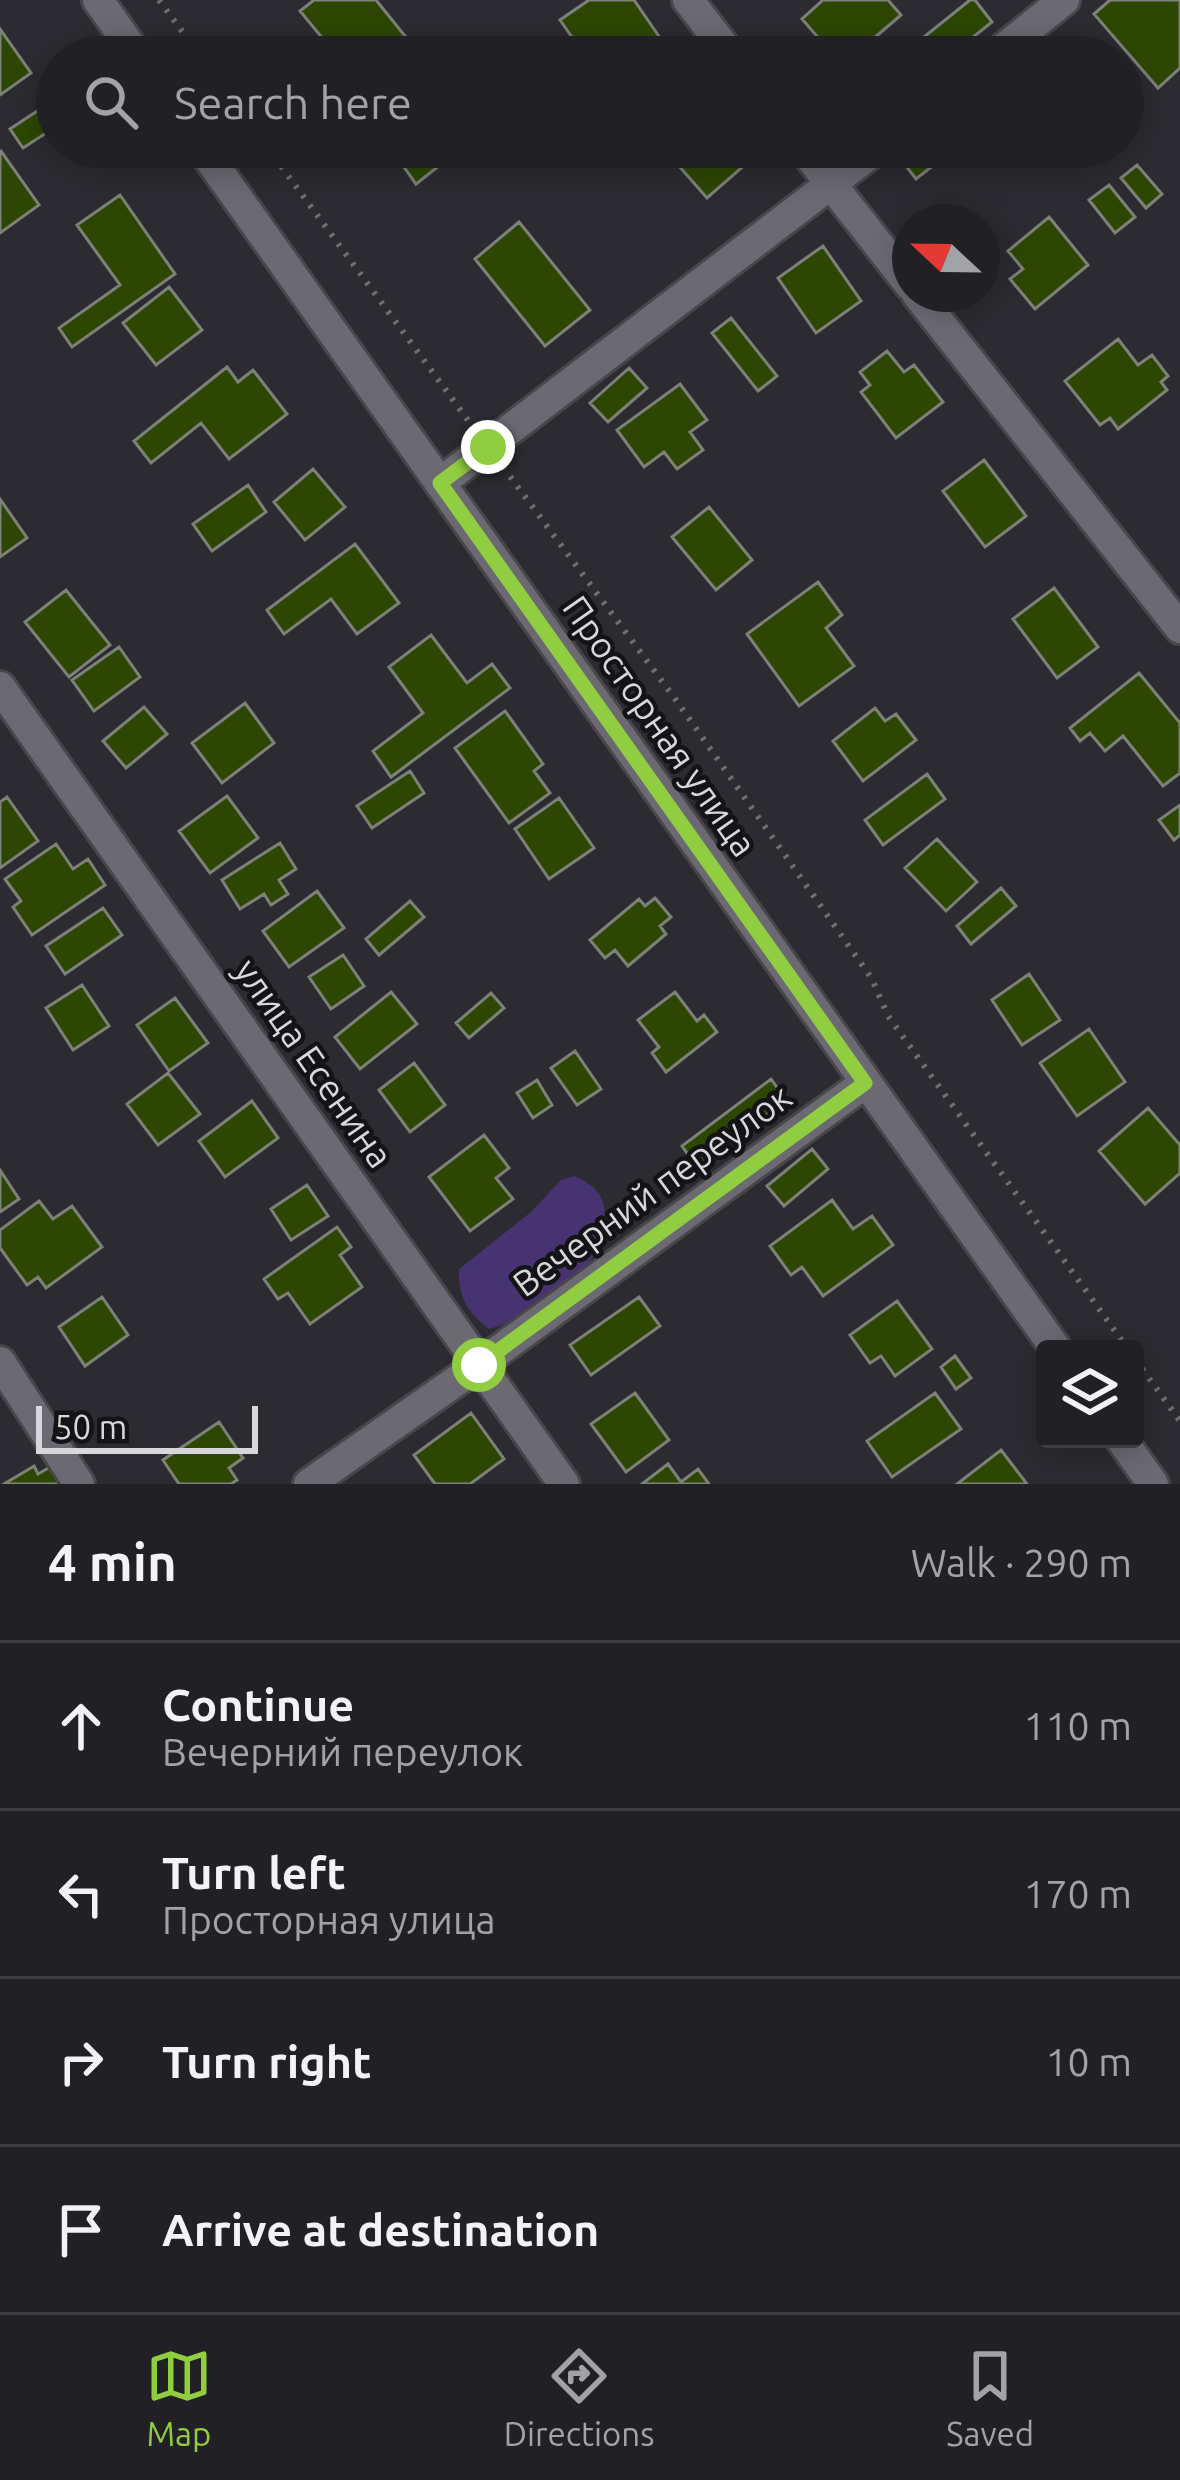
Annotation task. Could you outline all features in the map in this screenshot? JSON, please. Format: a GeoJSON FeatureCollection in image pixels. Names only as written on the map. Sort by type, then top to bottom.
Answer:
{"type":"FeatureCollection","features":[{"type":"Feature","properties":{"kind":"street"},"geometry":{"type":"LineString","coordinates":[[98,0],[123,36]]}},
{"type":"Feature","properties":{"kind":"street"},"geometry":{"type":"LineString","coordinates":[[688,0],[716,36]]}},
{"type":"Feature","properties":{"kind":"street"},"geometry":{"type":"LineString","coordinates":[[1019,36],[1064,0]]}},
{"type":"Feature","properties":{"kind":"street","name":"Просторная улица"},"geometry":{"type":"LineString","coordinates":[[216,168],[1050,1340]]}},
{"type":"Feature","properties":{"kind":"street"},"geometry":{"type":"LineString","coordinates":[[818,168],[892,262]]}},
{"type":"Feature","properties":{"kind":"street"},"geometry":{"type":"LineString","coordinates":[[440,483],[852,168]]}},
{"type":"Feature","properties":{"kind":"street"},"geometry":{"type":"LineString","coordinates":[[931,312],[1180,628]]}},
{"type":"Feature","properties":{"kind":"street","name":"улица Есенина"},"geometry":{"type":"LineString","coordinates":[[0,687],[564,1484]]}},
{"type":"Feature","properties":{"kind":"street","name":"Вечерний переулок"},"geometry":{"type":"LineString","coordinates":[[309,1484],[865,1083]]}},
{"type":"Feature","properties":{"kind":"street"},"geometry":{"type":"LineString","coordinates":[[0,1362],[79,1484]]}},
{"type":"Feature","properties":{"kind":"street"},"geometry":{"type":"LineString","coordinates":[[1127,1448],[1153,1484]]}},
{"type":"Feature","properties":{"kind":"path"},"geometry":{"type":"LineString","coordinates":[[160,0],[186,36]]}},
{"type":"Feature","properties":{"kind":"path"},"geometry":{"type":"LineString","coordinates":[[282,168],[689,718],[872,979],[888,1016],[1122,1340]]}},
{"type":"Feature","properties":{"kind":"path"},"geometry":{"type":"LineString","coordinates":[[1144,1371],[1180,1421]]}},
{"type":"Feature","properties":{"kind":"shaded area"},"geometry":{"type":"Polygon","coordinates":[[[575,1176],[593,1187],[603,1203],[602,1238],[593,1257],[581,1274],[547,1302],[489,1329],[465,1303],[459,1269],[531,1212],[561,1180],[575,1176]]]}},
{"type":"Feature","properties":{"kind":"building"},"geometry":{"type":"Polygon","coordinates":[[[314,0],[376,0],[405,36],[321,36],[300,11],[314,0]]]}},
{"type":"Feature","properties":{"kind":"building"},"geometry":{"type":"Polygon","coordinates":[[[589,0],[634,0],[659,36],[571,36],[560,20],[589,0]]]}},
{"type":"Feature","properties":{"kind":"building"},"geometry":{"type":"Polygon","coordinates":[[[823,0],[888,0],[901,15],[876,36],[817,36],[802,19],[823,0]]]}},
{"type":"Feature","properties":{"kind":"building"},"geometry":{"type":"Polygon","coordinates":[[[970,0],[992,22],[974,36],[925,36],[970,0]]]}},
{"type":"Feature","properties":{"kind":"building"},"geometry":{"type":"Polygon","coordinates":[[[1110,0],[1180,0],[1180,68],[1158,88],[1144,72],[1144,36],[1113,36],[1094,14],[1110,0]]]}},
{"type":"Feature","properties":{"kind":"building"},"geometry":{"type":"Polygon","coordinates":[[[0,29],[31,73],[0,95],[0,29]]]}},
{"type":"Feature","properties":{"kind":"building"},"geometry":{"type":"Polygon","coordinates":[[[36,112],[36,140],[23,148],[10,129],[36,112]]]}},
{"type":"Feature","properties":{"kind":"building"},"geometry":{"type":"Polygon","coordinates":[[[0,152],[39,205],[0,233],[0,152]]]}},
{"type":"Feature","properties":{"kind":"building"},"geometry":{"type":"Polygon","coordinates":[[[405,168],[436,168],[416,184],[405,168]]]}},
{"type":"Feature","properties":{"kind":"building"},"geometry":{"type":"Polygon","coordinates":[[[681,168],[741,168],[707,198],[681,168]]]}},
{"type":"Feature","properties":{"kind":"building"},"geometry":{"type":"Polygon","coordinates":[[[907,168],[930,168],[916,179],[907,168]]]}},
{"type":"Feature","properties":{"kind":"building"},"geometry":{"type":"Polygon","coordinates":[[[1140,168],[1162,194],[1146,208],[1121,178],[1140,168]]]}},
{"type":"Feature","properties":{"kind":"building"},"geometry":{"type":"Polygon","coordinates":[[[1109,185],[1135,217],[1115,233],[1089,200],[1109,185]]]}},
{"type":"Feature","properties":{"kind":"building"},"geometry":{"type":"Polygon","coordinates":[[[120,195],[175,274],[72,347],[59,328],[120,285],[77,225],[120,195]]]}},
{"type":"Feature","properties":{"kind":"building"},"geometry":{"type":"Polygon","coordinates":[[[1049,217],[1088,265],[1035,309],[1010,279],[1023,269],[1008,251],[1049,217]]]}},
{"type":"Feature","properties":{"kind":"building"},"geometry":{"type":"Polygon","coordinates":[[[519,222],[590,310],[545,346],[475,259],[519,222]]]}},
{"type":"Feature","properties":{"kind":"building"},"geometry":{"type":"Polygon","coordinates":[[[823,246],[861,301],[816,333],[778,278],[823,246]]]}},
{"type":"Feature","properties":{"kind":"building"},"geometry":{"type":"Polygon","coordinates":[[[169,287],[202,330],[156,365],[123,323],[169,287]]]}},
{"type":"Feature","properties":{"kind":"building"},"geometry":{"type":"Polygon","coordinates":[[[731,318],[777,376],[758,391],[712,333],[731,318]]]}},
{"type":"Feature","properties":{"kind":"building"},"geometry":{"type":"Polygon","coordinates":[[[1118,339],[1138,365],[1152,355],[1168,376],[1161,382],[1167,390],[1118,429],[1110,418],[1100,425],[1065,381],[1118,339]]]}},
{"type":"Feature","properties":{"kind":"building"},"geometry":{"type":"Polygon","coordinates":[[[887,351],[904,372],[914,365],[943,402],[896,438],[861,392],[870,385],[860,372],[887,351]]]}},
{"type":"Feature","properties":{"kind":"building"},"geometry":{"type":"Polygon","coordinates":[[[227,367],[238,382],[253,370],[287,414],[229,459],[201,423],[151,463],[134,441],[227,367]]]}},
{"type":"Feature","properties":{"kind":"building"},"geometry":{"type":"Polygon","coordinates":[[[629,368],[647,388],[608,422],[590,403],[629,368]]]}},
{"type":"Feature","properties":{"kind":"building"},"geometry":{"type":"Polygon","coordinates":[[[680,384],[707,420],[690,432],[703,450],[677,469],[664,452],[644,467],[617,430],[680,384]]]}},
{"type":"Feature","properties":{"kind":"building"},"geometry":{"type":"Polygon","coordinates":[[[984,460],[1026,516],[985,547],[943,491],[984,460]]]}},
{"type":"Feature","properties":{"kind":"building"},"geometry":{"type":"Polygon","coordinates":[[[313,469],[345,507],[305,540],[274,502],[313,469]]]}},
{"type":"Feature","properties":{"kind":"building"},"geometry":{"type":"Polygon","coordinates":[[[248,485],[266,512],[212,551],[193,524],[248,485]]]}},
{"type":"Feature","properties":{"kind":"building"},"geometry":{"type":"Polygon","coordinates":[[[0,499],[27,538],[0,557],[0,499]]]}},
{"type":"Feature","properties":{"kind":"building"},"geometry":{"type":"Polygon","coordinates":[[[709,507],[752,560],[716,590],[672,537],[709,507]]]}},
{"type":"Feature","properties":{"kind":"building"},"geometry":{"type":"Polygon","coordinates":[[[355,544],[399,603],[357,634],[331,599],[284,634],[267,610],[355,544]]]}},
{"type":"Feature","properties":{"kind":"building"},"geometry":{"type":"Polygon","coordinates":[[[818,582],[842,615],[826,628],[854,666],[799,706],[747,634],[818,582]]]}},
{"type":"Feature","properties":{"kind":"building"},"geometry":{"type":"Polygon","coordinates":[[[1054,588],[1098,647],[1057,678],[1013,619],[1054,588]]]}},
{"type":"Feature","properties":{"kind":"building"},"geometry":{"type":"Polygon","coordinates":[[[66,590],[110,645],[69,677],[25,622],[66,590]]]}},
{"type":"Feature","properties":{"kind":"building"},"geometry":{"type":"Polygon","coordinates":[[[431,635],[467,683],[492,664],[510,688],[391,777],[373,751],[423,713],[389,667],[431,635]]]}},
{"type":"Feature","properties":{"kind":"building"},"geometry":{"type":"Polygon","coordinates":[[[119,647],[140,677],[94,711],[72,680],[119,647]]]}},
{"type":"Feature","properties":{"kind":"building"},"geometry":{"type":"Polygon","coordinates":[[[1139,673],[1180,723],[1180,773],[1163,786],[1123,736],[1105,751],[1090,733],[1080,741],[1070,728],[1139,673]]]}},
{"type":"Feature","properties":{"kind":"building"},"geometry":{"type":"Polygon","coordinates":[[[245,703],[274,743],[222,783],[192,743],[245,703]]]}},
{"type":"Feature","properties":{"kind":"building"},"geometry":{"type":"Polygon","coordinates":[[[144,707],[167,734],[126,768],[103,741],[144,707]]]}},
{"type":"Feature","properties":{"kind":"building"},"geometry":{"type":"Polygon","coordinates":[[[875,708],[885,721],[896,714],[916,740],[863,781],[833,741],[875,708]]]}},
{"type":"Feature","properties":{"kind":"building"},"geometry":{"type":"Polygon","coordinates":[[[505,711],[543,764],[534,771],[550,793],[509,823],[455,748],[505,711]]]}},
{"type":"Feature","properties":{"kind":"building"},"geometry":{"type":"Polygon","coordinates":[[[410,771],[424,793],[372,828],[357,806],[410,771]]]}},
{"type":"Feature","properties":{"kind":"building"},"geometry":{"type":"Polygon","coordinates":[[[927,774],[945,799],[883,845],[865,820],[927,774]]]}},
{"type":"Feature","properties":{"kind":"building"},"geometry":{"type":"Polygon","coordinates":[[[227,796],[258,838],[210,873],[179,831],[227,796]]]}},
{"type":"Feature","properties":{"kind":"building"},"geometry":{"type":"Polygon","coordinates":[[[7,797],[38,841],[0,868],[0,802],[7,797]]]}},
{"type":"Feature","properties":{"kind":"building"},"geometry":{"type":"Polygon","coordinates":[[[559,798],[594,848],[549,879],[515,829],[559,798]]]}},
{"type":"Feature","properties":{"kind":"building"},"geometry":{"type":"Polygon","coordinates":[[[1180,805],[1180,835],[1174,840],[1159,820],[1180,805]]]}},
{"type":"Feature","properties":{"kind":"building"},"geometry":{"type":"Polygon","coordinates":[[[937,839],[977,882],[946,911],[905,868],[937,839]]]}},
{"type":"Feature","properties":{"kind":"building"},"geometry":{"type":"Polygon","coordinates":[[[280,843],[296,869],[279,880],[288,894],[271,905],[264,894],[240,909],[222,880],[280,843]]]}},
{"type":"Feature","properties":{"kind":"building"},"geometry":{"type":"Polygon","coordinates":[[[56,844],[73,869],[88,859],[105,885],[32,935],[13,907],[21,901],[5,879],[56,844]]]}},
{"type":"Feature","properties":{"kind":"building"},"geometry":{"type":"Polygon","coordinates":[[[1001,888],[1016,906],[971,944],[957,926],[1001,888]]]}},
{"type":"Feature","properties":{"kind":"building"},"geometry":{"type":"Polygon","coordinates":[[[317,891],[344,928],[289,967],[263,931],[317,891]]]}},
{"type":"Feature","properties":{"kind":"building"},"geometry":{"type":"Polygon","coordinates":[[[655,898],[671,917],[660,926],[666,934],[628,966],[615,950],[605,958],[590,940],[639,899],[645,906],[655,898]]]}},
{"type":"Feature","properties":{"kind":"building"},"geometry":{"type":"Polygon","coordinates":[[[410,901],[424,917],[379,955],[366,939],[410,901]]]}},
{"type":"Feature","properties":{"kind":"building"},"geometry":{"type":"Polygon","coordinates":[[[103,908],[122,935],[65,974],[46,946],[103,908]]]}},
{"type":"Feature","properties":{"kind":"building"},"geometry":{"type":"Polygon","coordinates":[[[343,955],[364,986],[331,1009],[309,977],[343,955]]]}},
{"type":"Feature","properties":{"kind":"building"},"geometry":{"type":"Polygon","coordinates":[[[1029,974],[1060,1020],[1022,1045],[992,1000],[1029,974]]]}},
{"type":"Feature","properties":{"kind":"building"},"geometry":{"type":"Polygon","coordinates":[[[82,985],[109,1026],[73,1050],[46,1008],[82,985]]]}},
{"type":"Feature","properties":{"kind":"building"},"geometry":{"type":"Polygon","coordinates":[[[391,992],[417,1024],[360,1069],[335,1037],[391,992]]]}},
{"type":"Feature","properties":{"kind":"building"},"geometry":{"type":"Polygon","coordinates":[[[675,992],[697,1021],[704,1015],[717,1032],[666,1072],[652,1053],[659,1047],[638,1020],[675,992]]]}},
{"type":"Feature","properties":{"kind":"building"},"geometry":{"type":"Polygon","coordinates":[[[491,993],[504,1008],[469,1038],[456,1023],[491,993]]]}},
{"type":"Feature","properties":{"kind":"building"},"geometry":{"type":"Polygon","coordinates":[[[175,998],[208,1043],[169,1071],[137,1025],[175,998]]]}},
{"type":"Feature","properties":{"kind":"building"},"geometry":{"type":"Polygon","coordinates":[[[1089,1029],[1125,1082],[1077,1116],[1040,1063],[1089,1029]]]}},
{"type":"Feature","properties":{"kind":"building"},"geometry":{"type":"Polygon","coordinates":[[[575,1051],[601,1089],[577,1105],[551,1068],[575,1051]]]}},
{"type":"Feature","properties":{"kind":"building"},"geometry":{"type":"Polygon","coordinates":[[[414,1063],[445,1105],[410,1132],[379,1090],[414,1063]]]}},
{"type":"Feature","properties":{"kind":"building"},"geometry":{"type":"Polygon","coordinates":[[[168,1073],[200,1114],[158,1145],[127,1104],[168,1073]]]}},
{"type":"Feature","properties":{"kind":"building"},"geometry":{"type":"Polygon","coordinates":[[[771,1079],[786,1100],[697,1167],[682,1146],[771,1079]]]}},
{"type":"Feature","properties":{"kind":"building"},"geometry":{"type":"Polygon","coordinates":[[[537,1080],[552,1105],[533,1118],[517,1093],[537,1080]]]}},
{"type":"Feature","properties":{"kind":"building"},"geometry":{"type":"Polygon","coordinates":[[[252,1101],[278,1138],[225,1177],[199,1141],[252,1101]]]}},
{"type":"Feature","properties":{"kind":"building"},"geometry":{"type":"Polygon","coordinates":[[[1148,1108],[1180,1145],[1180,1173],[1145,1204],[1099,1151],[1148,1108]]]}},
{"type":"Feature","properties":{"kind":"building"},"geometry":{"type":"Polygon","coordinates":[[[484,1135],[509,1168],[496,1178],[513,1199],[470,1231],[429,1177],[484,1135]]]}},
{"type":"Feature","properties":{"kind":"building"},"geometry":{"type":"Polygon","coordinates":[[[812,1149],[828,1169],[784,1206],[767,1186],[812,1149]]]}},
{"type":"Feature","properties":{"kind":"building"},"geometry":{"type":"Polygon","coordinates":[[[0,1170],[19,1199],[0,1212],[0,1170]]]}},
{"type":"Feature","properties":{"kind":"building"},"geometry":{"type":"Polygon","coordinates":[[[307,1185],[328,1216],[291,1240],[271,1209],[307,1185]]]}},
{"type":"Feature","properties":{"kind":"building"},"geometry":{"type":"Polygon","coordinates":[[[832,1200],[853,1229],[872,1216],[893,1245],[823,1296],[802,1267],[791,1275],[770,1246],[832,1200]]]}},
{"type":"Feature","properties":{"kind":"building"},"geometry":{"type":"Polygon","coordinates":[[[39,1201],[53,1219],[72,1206],[102,1247],[46,1288],[38,1277],[27,1285],[0,1248],[0,1230],[39,1201]]]}},
{"type":"Feature","properties":{"kind":"building"},"geometry":{"type":"Polygon","coordinates":[[[337,1227],[351,1247],[340,1255],[362,1287],[310,1324],[288,1293],[278,1299],[264,1279],[337,1227]]]}},
{"type":"Feature","properties":{"kind":"building"},"geometry":{"type":"Polygon","coordinates":[[[102,1297],[128,1335],[85,1366],[59,1327],[102,1297]]]}},
{"type":"Feature","properties":{"kind":"building"},"geometry":{"type":"Polygon","coordinates":[[[639,1297],[660,1326],[591,1375],[570,1345],[639,1297]]]}},
{"type":"Feature","properties":{"kind":"building"},"geometry":{"type":"Polygon","coordinates":[[[897,1301],[932,1349],[895,1376],[881,1356],[870,1363],[850,1335],[897,1301]]]}},
{"type":"Feature","properties":{"kind":"building"},"geometry":{"type":"Polygon","coordinates":[[[955,1356],[971,1378],[956,1389],[941,1367],[955,1356]]]}},
{"type":"Feature","properties":{"kind":"building"},"geometry":{"type":"Polygon","coordinates":[[[635,1393],[669,1440],[626,1472],[591,1424],[635,1393]]]}},
{"type":"Feature","properties":{"kind":"building"},"geometry":{"type":"Polygon","coordinates":[[[935,1393],[961,1429],[892,1477],[867,1441],[935,1393]]]}},
{"type":"Feature","properties":{"kind":"building"},"geometry":{"type":"Polygon","coordinates":[[[471,1413],[504,1459],[470,1484],[435,1484],[414,1455],[471,1413]]]}},
{"type":"Feature","properties":{"kind":"building"},"geometry":{"type":"Polygon","coordinates":[[[219,1422],[243,1458],[229,1468],[237,1480],[179,1484],[163,1460],[219,1422]]]}},
{"type":"Feature","properties":{"kind":"building"},"geometry":{"type":"Polygon","coordinates":[[[1001,1450],[1027,1484],[957,1484],[1001,1450]]]}},
{"type":"Feature","properties":{"kind":"building"},"geometry":{"type":"Polygon","coordinates":[[[668,1464],[681,1482],[698,1469],[709,1484],[642,1484],[668,1464]]]}},
{"type":"Feature","properties":{"kind":"building"},"geometry":{"type":"Polygon","coordinates":[[[34,1466],[38,1474],[50,1467],[61,1484],[4,1484],[34,1466]]]}},
{"type":"Feature","properties":{"kind":"route"},"geometry":{"type":"LineString","coordinates":[[479,1365],[865,1083],[440,483],[488,447]]}}]}
